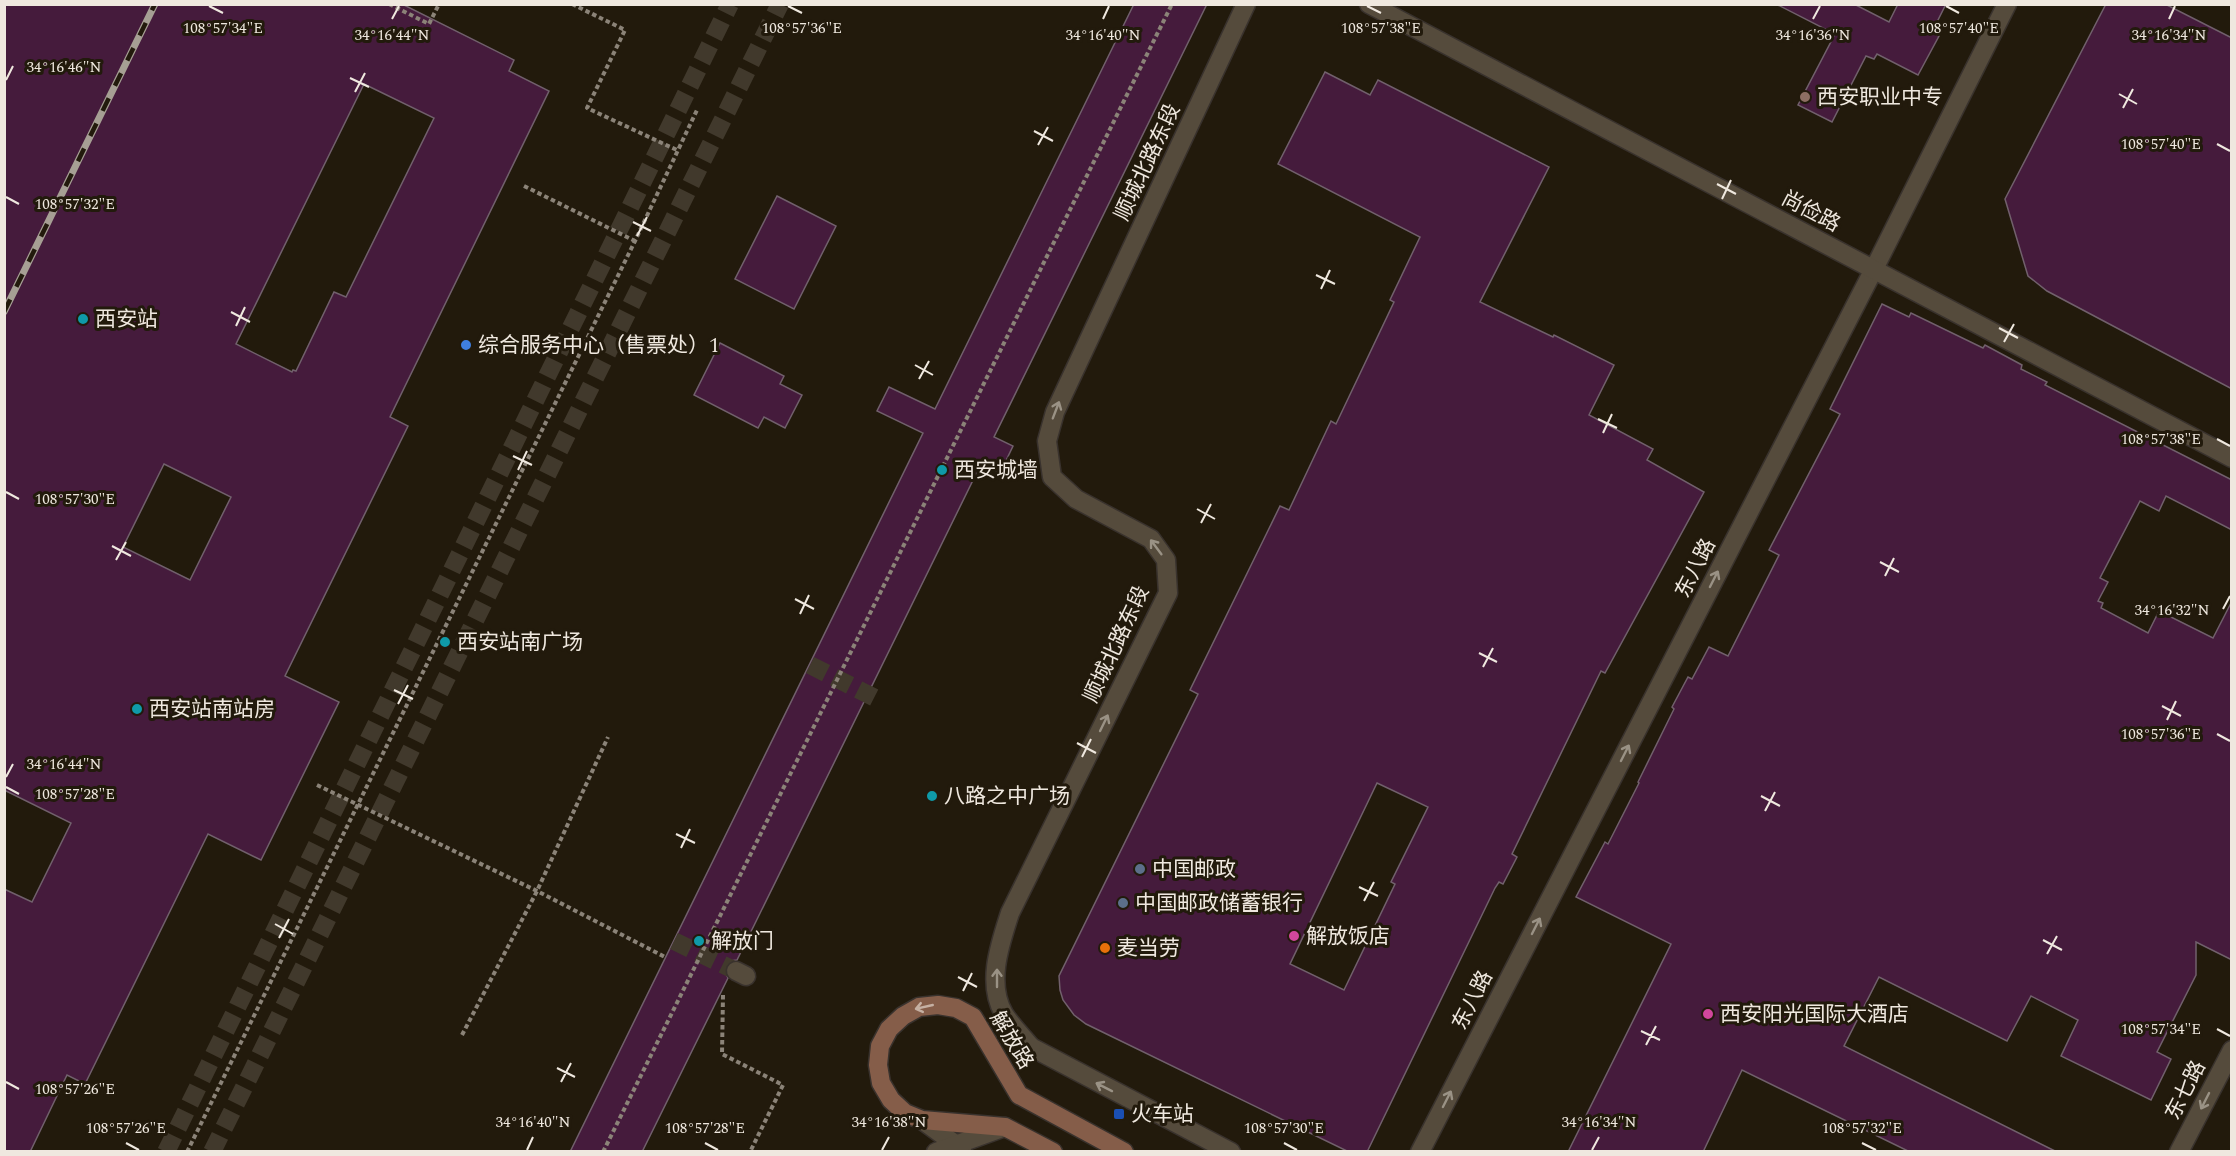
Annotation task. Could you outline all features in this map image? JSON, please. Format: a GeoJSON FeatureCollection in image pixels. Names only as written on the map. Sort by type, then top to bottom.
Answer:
{"type":"FeatureCollection","features":[{"type":"Feature","properties":{"kind":"main road","name":"解放路"},"geometry":{"type":"LineString","coordinates":[[1053,1152],[1005,1127],[922,1120],[905,1113],[891,1100],[881,1083],[878,1065],[880,1046],[889,1029],[903,1016],[919,1007],[938,1005],[956,1008],[973,1017],[1019,1095],[1124,1152]]}},
{"type":"Feature","properties":{"kind":"street","name":"顺城北路东段"},"geometry":{"type":"LineString","coordinates":[[1231,1152],[1031,1047],[1003,1012],[996,985],[998,950],[1010,913],[1168,593],[1166,560],[1151,539],[1076,499],[1052,477],[1047,441],[1055,412],[1246,4]]}},
{"type":"Feature","properties":{"kind":"street","name":"尚俭路"},"geometry":{"type":"LineString","coordinates":[[1369,4],[2232,458]]}},
{"type":"Feature","properties":{"kind":"street","name":"东八路"},"geometry":{"type":"LineString","coordinates":[[1420,1152],[1874,269],[2007,4]]}},
{"type":"Feature","properties":{"kind":"street","name":"东七路"},"geometry":{"type":"LineString","coordinates":[[2179,1152],[2232,1050]]}},
{"type":"Feature","properties":{"kind":"street"},"geometry":{"type":"LineString","coordinates":[[922,1120],[959,1148]]}},
{"type":"Feature","properties":{"kind":"street"},"geometry":{"type":"LineString","coordinates":[[936,1152],[959,1148],[1005,1127]]}},
{"type":"Feature","properties":{"kind":"path"},"geometry":{"type":"LineString","coordinates":[[389,4],[429,24],[439,4]]}},
{"type":"Feature","properties":{"kind":"path"},"geometry":{"type":"LineString","coordinates":[[572,4],[625,30],[587,108],[679,151]]}},
{"type":"Feature","properties":{"kind":"path"},"geometry":{"type":"LineString","coordinates":[[603,1152],[1172,4]]}},
{"type":"Feature","properties":{"kind":"path"},"geometry":{"type":"LineString","coordinates":[[187,1152],[635,241],[697,110]]}},
{"type":"Feature","properties":{"kind":"path"},"geometry":{"type":"LineString","coordinates":[[524,186],[635,241]]}},
{"type":"Feature","properties":{"kind":"path"},"geometry":{"type":"LineString","coordinates":[[462,1035],[537,891],[608,737]]}},
{"type":"Feature","properties":{"kind":"path"},"geometry":{"type":"LineString","coordinates":[[317,784],[537,891],[665,957]]}},
{"type":"Feature","properties":{"kind":"path"},"geometry":{"type":"LineString","coordinates":[[723,988],[722,1054],[783,1085],[750,1152]]}},
{"type":"Feature","properties":{"kind":"building"},"geometry":{"type":"Polygon","coordinates":[[[4,4],[402,4],[514,60],[509,71],[549,91],[390,417],[408,426],[285,676],[339,702],[261,860],[208,834],[85,1084],[67,1075],[30,1152],[4,1152],[4,889],[32,902],[71,823],[4,790],[4,4]],[[364,84],[236,344],[292,372],[296,371],[334,292],[346,297],[434,118],[364,84]],[[164,464],[123,547],[190,580],[231,497],[164,464]]]}},
{"type":"Feature","properties":{"kind":"building","name":"西安城墙"},"geometry":{"type":"Polygon","coordinates":[[[1134,4],[1207,4],[994,437],[1013,446],[1000,473],[981,464],[737,960],[730,961],[726,967],[725,972],[728,978],[642,1152],[570,1152],[923,433],[877,411],[889,387],[935,409],[1134,4]]]}},
{"type":"Feature","properties":{"kind":"building"},"geometry":{"type":"Polygon","coordinates":[[[1776,4],[1854,4],[1889,22],[1898,4],[1946,4],[1932,32],[1939,36],[1918,75],[1877,54],[1874,59],[1866,56],[1832,122],[1798,105],[1835,34],[1776,4]]]}},
{"type":"Feature","properties":{"kind":"building"},"geometry":{"type":"Polygon","coordinates":[[[2106,4],[2165,4],[2232,38],[2232,389],[2047,291],[2028,276],[2005,199],[2106,4]]]}},
{"type":"Feature","properties":{"kind":"building"},"geometry":{"type":"Polygon","coordinates":[[[1325,72],[1370,95],[1378,80],[1549,167],[1480,302],[1614,365],[1589,415],[1653,449],[1647,460],[1704,492],[1605,673],[1601,671],[1512,854],[1517,857],[1503,884],[1499,882],[1495,888],[1367,1152],[1349,1152],[1086,1024],[1074,1015],[1063,1000],[1060,990],[1059,976],[1198,694],[1190,690],[1280,506],[1289,510],[1331,421],[1336,424],[1394,302],[1390,300],[1420,237],[1278,164],[1325,72]],[[1377,783],[1290,964],[1344,990],[1395,884],[1391,882],[1428,807],[1377,783]]]}},
{"type":"Feature","properties":{"kind":"building"},"geometry":{"type":"Polygon","coordinates":[[[777,196],[836,226],[794,309],[735,279],[777,196]]]}},
{"type":"Feature","properties":{"kind":"building"},"geometry":{"type":"Polygon","coordinates":[[[1882,304],[1909,317],[1911,313],[1983,348],[1985,345],[2022,365],[2021,369],[2047,382],[2045,385],[2232,480],[2232,530],[2166,496],[2159,511],[2140,501],[2100,578],[2108,582],[2098,601],[2103,603],[2101,608],[2148,633],[2159,611],[2213,638],[2232,601],[2232,960],[2196,942],[2196,975],[2157,1052],[2171,1059],[2151,1100],[2061,1056],[2078,1020],[2031,996],[2007,1041],[1879,977],[1844,1046],[2057,1152],[1910,1152],[1742,1070],[1703,1152],[1568,1152],[1671,944],[1576,897],[1605,842],[1608,844],[1688,677],[1692,679],[1709,647],[1728,656],[1779,555],[1769,550],[1840,414],[1830,409],[1882,304]]]}},
{"type":"Feature","properties":{"kind":"building"},"geometry":{"type":"Polygon","coordinates":[[[720,343],[784,376],[780,384],[802,395],[785,428],[764,417],[758,428],[694,395],[720,343]]]}},
{"type":"Feature","properties":{"kind":"tunnel"},"geometry":{"type":"LineString","coordinates":[[166,1152],[730,4]]}},
{"type":"Feature","properties":{"kind":"tunnel"},"geometry":{"type":"LineString","coordinates":[[212,1152],[780,4]]}},
{"type":"Feature","properties":{"kind":"tunnel"},"geometry":{"type":"LineString","coordinates":[[810,665],[881,701]]}},
{"type":"Feature","properties":{"kind":"tunnel"},"geometry":{"type":"LineString","coordinates":[[674,941],[736,971]]}},
{"type":"Feature","properties":{"kind":"railway"},"geometry":{"type":"LineString","coordinates":[[4,312],[155,4]]}},
{"type":"Feature","properties":{"kind":"place","name":"西安职业中专"},"geometry":{"type":"Point","coordinates":[1805,97]}},
{"type":"Feature","properties":{"kind":"place","name":"西安站"},"geometry":{"type":"Point","coordinates":[83,319]}},
{"type":"Feature","properties":{"kind":"place","name":"综合服务中心（售票处）1"},"geometry":{"type":"Point","coordinates":[466,345]}},
{"type":"Feature","properties":{"kind":"place","name":"西安城墙"},"geometry":{"type":"Point","coordinates":[942,470]}},
{"type":"Feature","properties":{"kind":"place","name":"西安站南广场"},"geometry":{"type":"Point","coordinates":[445,642]}},
{"type":"Feature","properties":{"kind":"place","name":"西安站南站房"},"geometry":{"type":"Point","coordinates":[137,709]}},
{"type":"Feature","properties":{"kind":"place","name":"八路之中广场"},"geometry":{"type":"Point","coordinates":[932,796]}},
{"type":"Feature","properties":{"kind":"place","name":"中国邮政"},"geometry":{"type":"Point","coordinates":[1140,869]}},
{"type":"Feature","properties":{"kind":"place","name":"中国邮政储蓄银行"},"geometry":{"type":"Point","coordinates":[1123,903]}},
{"type":"Feature","properties":{"kind":"place","name":"解放饭店"},"geometry":{"type":"Point","coordinates":[1294,936]}},
{"type":"Feature","properties":{"kind":"place","name":"解放门"},"geometry":{"type":"Point","coordinates":[699,941]}},
{"type":"Feature","properties":{"kind":"place","name":"麦当劳"},"geometry":{"type":"Point","coordinates":[1105,948]}},
{"type":"Feature","properties":{"kind":"place","name":"西安阳光国际大酒店"},"geometry":{"type":"Point","coordinates":[1708,1014]}},
{"type":"Feature","properties":{"kind":"place","name":"火车站"},"geometry":{"type":"Point","coordinates":[1119,1114]}}]}
